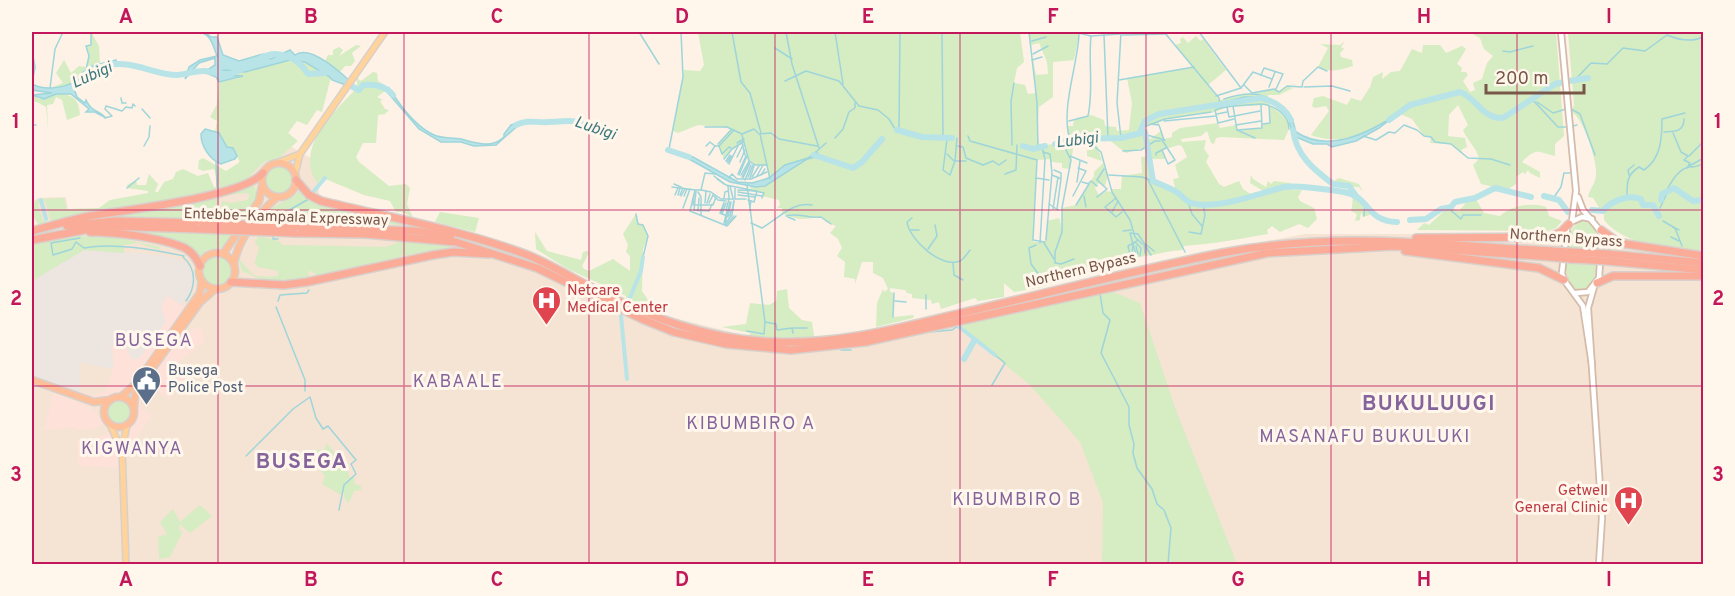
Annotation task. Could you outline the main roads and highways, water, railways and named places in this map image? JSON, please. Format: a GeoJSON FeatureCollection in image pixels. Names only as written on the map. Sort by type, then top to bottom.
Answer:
{"type":"FeatureCollection","features":[{"type":"Feature","properties":{"kind":"highway"},"geometry":{"type":"LineString","coordinates":[[32,232],[89,217],[245,185],[256,180],[269,165],[279,162],[289,166],[309,195],[321,201],[425,224],[486,242]]}},
{"type":"Feature","properties":{"kind":"highway"},"geometry":{"type":"LineString","coordinates":[[223,254],[259,201],[263,173]]}},
{"type":"Feature","properties":{"kind":"highway"},"geometry":{"type":"LineString","coordinates":[[231,282],[235,272],[234,263],[244,239],[268,204],[277,197],[290,193],[296,177]]}},
{"type":"Feature","properties":{"kind":"highway"},"geometry":{"type":"LineString","coordinates":[[262,185],[268,194],[277,197]]}},
{"type":"Feature","properties":{"kind":"highway","name":"Entebbe–Kampala Expressway"},"geometry":{"type":"LineString","coordinates":[[32,232],[114,221],[365,234],[456,242],[537,268]]}},
{"type":"Feature","properties":{"kind":"highway"},"geometry":{"type":"LineString","coordinates":[[1357,243],[1479,236],[1549,237],[1561,232],[1570,223]]}},
{"type":"Feature","properties":{"kind":"highway","name":"Entebbe–Kampala Expressway"},"geometry":{"type":"LineString","coordinates":[[32,240],[69,232],[116,226],[200,226]]}},
{"type":"Feature","properties":{"kind":"highway","name":"Entebbe–Kampala Expressway"},"geometry":{"type":"LineString","coordinates":[[296,230],[416,231],[486,242]]}},
{"type":"Feature","properties":{"kind":"highway"},"geometry":{"type":"LineString","coordinates":[[1601,230],[1620,242],[1704,256]]}},
{"type":"Feature","properties":{"kind":"highway"},"geometry":{"type":"LineString","coordinates":[[68,394],[94,402],[110,400],[122,396],[138,383],[200,293],[202,281],[200,266],[196,258],[181,246],[116,233],[69,232]]}},
{"type":"Feature","properties":{"kind":"highway","name":"Northern Bypass"},"geometry":{"type":"LineString","coordinates":[[486,242],[531,257],[665,322],[720,335],[769,342],[804,343],[874,333],[1223,253],[1278,245],[1357,243],[1704,263]]}},
{"type":"Feature","properties":{"kind":"highway"},"geometry":{"type":"LineString","coordinates":[[1357,243],[1539,268],[1564,280]]}},
{"type":"Feature","properties":{"kind":"highway","name":"Northern Bypass"},"geometry":{"type":"LineString","coordinates":[[537,268],[674,332],[726,344],[800,350],[865,342],[1266,253],[1357,243]]}},
{"type":"Feature","properties":{"kind":"highway"},"geometry":{"type":"LineString","coordinates":[[32,380],[92,404],[110,424],[119,427],[127,425],[133,419],[135,395],[200,302],[215,289],[231,282],[284,285],[307,282],[453,252],[498,256],[537,268]]}},
{"type":"Feature","properties":{"kind":"highway"},"geometry":{"type":"LineString","coordinates":[[200,266],[207,256],[223,254],[234,263]]}},
{"type":"Feature","properties":{"kind":"highway","name":"Northern Bypass"},"geometry":{"type":"LineString","coordinates":[[1608,258],[1704,270]]}},
{"type":"Feature","properties":{"kind":"highway"},"geometry":{"type":"LineString","coordinates":[[1596,285],[1613,276],[1704,276]]}},
{"type":"Feature","properties":{"kind":"highway"},"geometry":{"type":"LineString","coordinates":[[202,281],[215,289]]}},
{"type":"Feature","properties":{"kind":"highway"},"geometry":{"type":"LineString","coordinates":[[122,396],[134,407]]}},
{"type":"Feature","properties":{"kind":"highway"},"geometry":{"type":"LineString","coordinates":[[104,416],[106,404],[110,400]]}},
{"type":"Feature","properties":{"kind":"main road"},"geometry":{"type":"LineString","coordinates":[[296,177],[300,154],[385,32]]}},
{"type":"Feature","properties":{"kind":"main road"},"geometry":{"type":"LineString","coordinates":[[1561,32],[1576,191],[1583,210],[1601,230],[1596,285],[1588,300],[1602,517],[1599,564]]}},
{"type":"Feature","properties":{"kind":"main road"},"geometry":{"type":"LineString","coordinates":[[279,162],[300,154]]}},
{"type":"Feature","properties":{"kind":"main road"},"geometry":{"type":"LineString","coordinates":[[1576,191],[1564,240],[1564,280],[1574,292],[1585,314],[1592,365]]}},
{"type":"Feature","properties":{"kind":"main road"},"geometry":{"type":"LineString","coordinates":[[1570,223],[1582,217],[1592,219]]}},
{"type":"Feature","properties":{"kind":"main road"},"geometry":{"type":"LineString","coordinates":[[1574,292],[1583,294],[1596,285]]}},
{"type":"Feature","properties":{"kind":"main road"},"geometry":{"type":"LineString","coordinates":[[110,424],[122,450]]}},
{"type":"Feature","properties":{"kind":"main road"},"geometry":{"type":"LineString","coordinates":[[126,564],[122,450],[127,425]]}},
{"type":"Feature","properties":{"kind":"water"},"geometry":{"type":"Polygon","coordinates":[[[197,32],[205,32],[211,37],[217,37],[223,55],[239,61],[263,54],[271,59],[290,50],[295,55],[310,54],[329,63],[359,90],[332,80],[305,62],[290,60],[245,72],[224,70],[219,73],[220,75],[243,76],[219,82],[216,77],[204,72],[215,65],[215,58],[199,63],[185,79],[189,67],[200,60],[217,56],[208,37],[197,32]]]}},
{"type":"Feature","properties":{"kind":"water"},"geometry":{"type":"Polygon","coordinates":[[[116,60],[116,65],[102,68],[73,86],[77,97],[85,103],[86,100],[91,107],[106,118],[95,112],[86,112],[89,109],[71,94],[56,94],[44,99],[32,95],[52,93],[32,90],[32,84],[44,88],[64,86],[81,78],[82,73],[92,66],[116,60]]]}},
{"type":"Feature","properties":{"kind":"water"},"geometry":{"type":"Polygon","coordinates":[[[389,88],[414,121],[437,136],[489,144],[504,137],[511,125],[522,122],[496,145],[474,146],[461,142],[441,142],[419,129],[387,92],[389,88]]]}},
{"type":"Feature","properties":{"kind":"water"},"geometry":{"type":"Polygon","coordinates":[[[1287,113],[1292,118],[1296,132],[1321,141],[1334,141],[1360,134],[1396,115],[1356,141],[1332,147],[1327,144],[1313,144],[1293,136],[1287,113]]]}},
{"type":"Feature","properties":{"kind":"water"},"geometry":{"type":"Polygon","coordinates":[[[205,129],[219,133],[227,147],[233,148],[237,156],[235,159],[221,164],[213,159],[202,143],[201,134],[205,129]]]}},
{"type":"Feature","properties":{"kind":"water"},"geometry":{"type":"Polygon","coordinates":[[[816,152],[821,156],[807,159],[765,186],[756,187],[730,182],[682,155],[693,157],[738,182],[752,183],[769,178],[785,165],[808,158],[816,152]]]}},
{"type":"Feature","properties":{"kind":"waterway"},"geometry":{"type":"LineString","coordinates":[[50,88],[55,49],[63,32]]}},
{"type":"Feature","properties":{"kind":"waterway"},"geometry":{"type":"LineString","coordinates":[[86,70],[89,56],[86,46],[91,45],[91,32]]}},
{"type":"Feature","properties":{"kind":"waterway"},"geometry":{"type":"LineString","coordinates":[[639,32],[659,64]]}},
{"type":"Feature","properties":{"kind":"waterway"},"geometry":{"type":"LineString","coordinates":[[669,149],[683,77],[681,32]]}},
{"type":"Feature","properties":{"kind":"waterway"},"geometry":{"type":"LineString","coordinates":[[732,32],[741,82],[750,93],[761,133]]}},
{"type":"Feature","properties":{"kind":"waterway"},"geometry":{"type":"LineString","coordinates":[[786,32],[792,64],[819,148]]}},
{"type":"Feature","properties":{"kind":"waterway"},"geometry":{"type":"LineString","coordinates":[[835,32],[843,84]]}},
{"type":"Feature","properties":{"kind":"waterway"},"geometry":{"type":"LineString","coordinates":[[899,129],[900,32]]}},
{"type":"Feature","properties":{"kind":"waterway"},"geometry":{"type":"LineString","coordinates":[[942,32],[943,139]]}},
{"type":"Feature","properties":{"kind":"waterway"},"geometry":{"type":"LineString","coordinates":[[1029,32],[1037,102],[1038,148]]}},
{"type":"Feature","properties":{"kind":"waterway"},"geometry":{"type":"LineString","coordinates":[[1074,32],[1091,36],[1120,34]]}},
{"type":"Feature","properties":{"kind":"waterway"},"geometry":{"type":"LineString","coordinates":[[1121,32],[1117,103],[1121,138]]}},
{"type":"Feature","properties":{"kind":"waterway"},"geometry":{"type":"LineString","coordinates":[[1164,32],[1219,98],[1220,105]]}},
{"type":"Feature","properties":{"kind":"waterway"},"geometry":{"type":"LineString","coordinates":[[1199,32],[1241,88],[1216,96]]}},
{"type":"Feature","properties":{"kind":"waterway"},"geometry":{"type":"LineString","coordinates":[[1070,140],[1067,128],[1068,101],[1079,34]]}},
{"type":"Feature","properties":{"kind":"waterway"},"geometry":{"type":"LineString","coordinates":[[1122,35],[1167,34]]}},
{"type":"Feature","properties":{"kind":"waterway"},"geometry":{"type":"LineString","coordinates":[[1104,35],[1108,138]]}},
{"type":"Feature","properties":{"kind":"waterway"},"geometry":{"type":"LineString","coordinates":[[1574,81],[1591,63],[1607,64],[1623,48],[1645,51],[1667,35],[1686,40],[1695,40],[1704,36]]}},
{"type":"Feature","properties":{"kind":"waterway"},"geometry":{"type":"LineString","coordinates":[[1069,121],[1088,116],[1091,95],[1091,36]]}},
{"type":"Feature","properties":{"kind":"waterway"},"geometry":{"type":"LineString","coordinates":[[1032,41],[1046,37]]}},
{"type":"Feature","properties":{"kind":"waterway"},"geometry":{"type":"LineString","coordinates":[[1033,54],[1048,46]]}},
{"type":"Feature","properties":{"kind":"waterway"},"geometry":{"type":"LineString","coordinates":[[1503,51],[1510,52],[1533,46]]}},
{"type":"Feature","properties":{"kind":"waterway"},"geometry":{"type":"LineString","coordinates":[[775,48],[792,59]]}},
{"type":"Feature","properties":{"kind":"waterway","name":"Lubigi"},"geometry":{"type":"LineString","coordinates":[[261,58],[281,54],[299,63],[308,74],[325,73]]}},
{"type":"Feature","properties":{"kind":"waterway"},"geometry":{"type":"LineString","coordinates":[[32,84],[35,67],[33,56]]}},
{"type":"Feature","properties":{"kind":"waterway"},"geometry":{"type":"LineString","coordinates":[[1032,60],[1042,57]]}},
{"type":"Feature","properties":{"kind":"waterway","name":"Lubigi"},"geometry":{"type":"LineString","coordinates":[[109,65],[126,64],[177,75],[202,71],[229,74],[244,68]]}},
{"type":"Feature","properties":{"kind":"waterway"},"geometry":{"type":"LineString","coordinates":[[1119,80],[1194,67]]}},
{"type":"Feature","properties":{"kind":"waterway"},"geometry":{"type":"LineString","coordinates":[[1244,85],[1252,93],[1274,89],[1279,92],[1287,86],[1302,87],[1303,81],[1318,67],[1327,71]]}},
{"type":"Feature","properties":{"kind":"waterway"},"geometry":{"type":"LineString","coordinates":[[1261,75],[1264,68],[1283,74],[1276,89]]}},
{"type":"Feature","properties":{"kind":"waterway"},"geometry":{"type":"LineString","coordinates":[[785,81],[806,71],[839,81],[859,106],[878,110],[889,119],[895,129]]}},
{"type":"Feature","properties":{"kind":"waterway"},"geometry":{"type":"LineString","coordinates":[[1241,88],[1253,72],[1272,79]]}},
{"type":"Feature","properties":{"kind":"waterway"},"geometry":{"type":"LineString","coordinates":[[1269,87],[1275,72]]}},
{"type":"Feature","properties":{"kind":"waterway","name":"Lubigi"},"geometry":{"type":"LineString","coordinates":[[1569,81],[1588,78]]}},
{"type":"Feature","properties":{"kind":"waterway","name":"Lubigi"},"geometry":{"type":"LineString","coordinates":[[1389,120],[1410,105],[1460,92],[1485,112],[1503,118],[1555,84],[1564,82]]}},
{"type":"Feature","properties":{"kind":"waterway"},"geometry":{"type":"LineString","coordinates":[[1012,145],[1011,101],[1014,83]]}},
{"type":"Feature","properties":{"kind":"waterway","name":"Lubigi"},"geometry":{"type":"LineString","coordinates":[[353,87],[359,90],[363,85],[375,85],[393,95]]}},
{"type":"Feature","properties":{"kind":"waterway"},"geometry":{"type":"LineString","coordinates":[[1304,87],[1332,86],[1350,91]]}},
{"type":"Feature","properties":{"kind":"waterway"},"geometry":{"type":"LineString","coordinates":[[1224,99],[1252,94],[1265,96],[1276,104]]}},
{"type":"Feature","properties":{"kind":"waterway","name":"Lubigi"},"geometry":{"type":"LineString","coordinates":[[1221,103],[1244,97],[1266,97]]}},
{"type":"Feature","properties":{"kind":"waterway"},"geometry":{"type":"LineString","coordinates":[[121,98],[122,103],[126,103]]}},
{"type":"Feature","properties":{"kind":"waterway","name":"Lubigi"},"geometry":{"type":"LineString","coordinates":[[1140,132],[1145,121],[1159,114],[1261,98],[1279,106],[1291,120]]}},
{"type":"Feature","properties":{"kind":"waterway"},"geometry":{"type":"LineString","coordinates":[[1532,99],[1558,127],[1567,127]]}},
{"type":"Feature","properties":{"kind":"waterway"},"geometry":{"type":"LineString","coordinates":[[1537,102],[1553,113],[1566,109]]}},
{"type":"Feature","properties":{"kind":"waterway"},"geometry":{"type":"LineString","coordinates":[[835,138],[843,129],[849,112],[855,108],[855,103]]}},
{"type":"Feature","properties":{"kind":"waterway"},"geometry":{"type":"LineString","coordinates":[[105,118],[112,116],[105,109],[106,106],[122,111],[126,107],[132,108],[133,104],[135,106]]}},
{"type":"Feature","properties":{"kind":"waterway"},"geometry":{"type":"LineString","coordinates":[[1226,104],[1227,107],[1233,106],[1237,130],[1255,138]]}},
{"type":"Feature","properties":{"kind":"waterway"},"geometry":{"type":"LineString","coordinates":[[1233,106],[1261,104],[1262,128],[1237,130]]}},
{"type":"Feature","properties":{"kind":"waterway"},"geometry":{"type":"LineString","coordinates":[[1262,104],[1284,115],[1289,129]]}},
{"type":"Feature","properties":{"kind":"waterway"},"geometry":{"type":"LineString","coordinates":[[1221,105],[1221,108],[1215,110],[1218,123],[1234,119]]}},
{"type":"Feature","properties":{"kind":"waterway"},"geometry":{"type":"LineString","coordinates":[[1263,124],[1270,123],[1269,105]]}},
{"type":"Feature","properties":{"kind":"waterway"},"geometry":{"type":"LineString","coordinates":[[1221,108],[1227,107],[1229,117],[1260,111]]}},
{"type":"Feature","properties":{"kind":"waterway"},"geometry":{"type":"LineString","coordinates":[[142,109],[150,118]]}},
{"type":"Feature","properties":{"kind":"waterway"},"geometry":{"type":"LineString","coordinates":[[1571,109],[1580,114],[1595,155]]}},
{"type":"Feature","properties":{"kind":"waterway"},"geometry":{"type":"LineString","coordinates":[[32,111],[32,125],[36,125]]}},
{"type":"Feature","properties":{"kind":"waterway"},"geometry":{"type":"LineString","coordinates":[[1141,128],[1165,119],[1211,112]]}},
{"type":"Feature","properties":{"kind":"waterway"},"geometry":{"type":"LineString","coordinates":[[1217,114],[1227,112]]}},
{"type":"Feature","properties":{"kind":"waterway"},"geometry":{"type":"LineString","coordinates":[[1627,198],[1629,177],[1639,167],[1644,170],[1657,154],[1661,141],[1662,119],[1685,113]]}},
{"type":"Feature","properties":{"kind":"waterway"},"geometry":{"type":"LineString","coordinates":[[1164,121],[1216,116]]}},
{"type":"Feature","properties":{"kind":"waterway"},"geometry":{"type":"LineString","coordinates":[[1664,132],[1680,129],[1684,124],[1684,119]]}},
{"type":"Feature","properties":{"kind":"waterway","name":"Lubigi"},"geometry":{"type":"LineString","coordinates":[[516,125],[528,122],[574,121],[598,131]]}},
{"type":"Feature","properties":{"kind":"waterway"},"geometry":{"type":"LineString","coordinates":[[1236,125],[1261,121]]}},
{"type":"Feature","properties":{"kind":"waterway"},"geometry":{"type":"LineString","coordinates":[[1150,124],[1159,125],[1164,140]]}},
{"type":"Feature","properties":{"kind":"waterway"},"geometry":{"type":"LineString","coordinates":[[1363,136],[1376,140],[1389,132],[1395,133],[1404,125],[1417,130],[1424,136],[1431,137],[1435,142],[1451,144],[1468,158],[1491,159],[1510,165]]}},
{"type":"Feature","properties":{"kind":"waterway"},"geometry":{"type":"LineString","coordinates":[[1573,126],[1577,125]]}},
{"type":"Feature","properties":{"kind":"waterway"},"geometry":{"type":"LineString","coordinates":[[144,146],[149,137],[150,126]]}},
{"type":"Feature","properties":{"kind":"waterway"},"geometry":{"type":"LineString","coordinates":[[705,127],[727,127],[742,134],[754,129],[758,133]]}},
{"type":"Feature","properties":{"kind":"waterway"},"geometry":{"type":"LineString","coordinates":[[718,144],[731,130]]}},
{"type":"Feature","properties":{"kind":"waterway"},"geometry":{"type":"LineString","coordinates":[[709,155],[715,146],[719,146],[734,130]]}},
{"type":"Feature","properties":{"kind":"waterway","name":"Lubigi"},"geometry":{"type":"LineString","coordinates":[[897,130],[922,137],[952,138]]}},
{"type":"Feature","properties":{"kind":"waterway","name":"Lubigi"},"geometry":{"type":"LineString","coordinates":[[1293,130],[1298,147],[1312,167],[1333,184],[1349,186],[1356,196]]}},
{"type":"Feature","properties":{"kind":"waterway"},"geometry":{"type":"LineString","coordinates":[[1055,144],[1071,139],[1121,138],[1145,132],[1153,181],[1175,191],[1189,202],[1210,205],[1284,187],[1314,188],[1353,195],[1379,218],[1397,222]]}},
{"type":"Feature","properties":{"kind":"waterway"},"geometry":{"type":"LineString","coordinates":[[759,134],[771,133],[779,139],[817,146]]}},
{"type":"Feature","properties":{"kind":"waterway"},"geometry":{"type":"LineString","coordinates":[[1673,133],[1681,152],[1688,156],[1684,160],[1690,163],[1687,168]]}},
{"type":"Feature","properties":{"kind":"waterway"},"geometry":{"type":"LineString","coordinates":[[760,134],[770,179]]}},
{"type":"Feature","properties":{"kind":"waterway"},"geometry":{"type":"LineString","coordinates":[[742,135],[749,161],[755,165],[767,165]]}},
{"type":"Feature","properties":{"kind":"waterway"},"geometry":{"type":"LineString","coordinates":[[1147,135],[1165,140]]}},
{"type":"Feature","properties":{"kind":"waterway"},"geometry":{"type":"LineString","coordinates":[[968,136],[970,141],[1037,160],[1033,240],[1045,242]]}},
{"type":"Feature","properties":{"kind":"waterway"},"geometry":{"type":"LineString","coordinates":[[957,138],[955,161],[966,161]]}},
{"type":"Feature","properties":{"kind":"waterway"},"geometry":{"type":"LineString","coordinates":[[1093,138],[1095,147],[1101,152],[1112,192],[1130,220],[1135,237],[1142,244]]}},
{"type":"Feature","properties":{"kind":"waterway"},"geometry":{"type":"LineString","coordinates":[[737,143],[744,139]]}},
{"type":"Feature","properties":{"kind":"waterway","name":"Lubigi"},"geometry":{"type":"LineString","coordinates":[[814,155],[853,168],[862,162],[882,139]]}},
{"type":"Feature","properties":{"kind":"waterway"},"geometry":{"type":"LineString","coordinates":[[947,139],[943,170],[950,175],[955,161]]}},
{"type":"Feature","properties":{"kind":"waterway"},"geometry":{"type":"LineString","coordinates":[[1162,140],[1175,160],[1168,164],[1162,150]]}},
{"type":"Feature","properties":{"kind":"waterway"},"geometry":{"type":"LineString","coordinates":[[1123,151],[1141,150],[1155,141],[1160,141]]}},
{"type":"Feature","properties":{"kind":"waterway"},"geometry":{"type":"LineString","coordinates":[[1689,156],[1704,141]]}},
{"type":"Feature","properties":{"kind":"waterway"},"geometry":{"type":"LineString","coordinates":[[706,146],[710,142],[715,146]]}},
{"type":"Feature","properties":{"kind":"waterway"},"geometry":{"type":"LineString","coordinates":[[724,159],[732,149],[743,142]]}},
{"type":"Feature","properties":{"kind":"waterway"},"geometry":{"type":"LineString","coordinates":[[1062,142],[1071,160],[1062,208],[1062,232],[1055,252],[1055,263],[1061,264],[1074,259]]}},
{"type":"Feature","properties":{"kind":"waterway"},"geometry":{"type":"LineString","coordinates":[[742,143],[745,155]]}},
{"type":"Feature","properties":{"kind":"waterway"},"geometry":{"type":"LineString","coordinates":[[816,152],[826,143]]}},
{"type":"Feature","properties":{"kind":"waterway"},"geometry":{"type":"LineString","coordinates":[[737,157],[743,145]]}},
{"type":"Feature","properties":{"kind":"waterway"},"geometry":{"type":"LineString","coordinates":[[1005,174],[1016,170],[1017,145]]}},
{"type":"Feature","properties":{"kind":"waterway"},"geometry":{"type":"LineString","coordinates":[[719,146],[722,154],[729,147],[731,148]]}},
{"type":"Feature","properties":{"kind":"waterway"},"geometry":{"type":"LineString","coordinates":[[729,164],[738,146]]}},
{"type":"Feature","properties":{"kind":"waterway"},"geometry":{"type":"LineString","coordinates":[[957,146],[963,147],[966,158],[983,165],[993,161],[999,165],[1006,160]]}},
{"type":"Feature","properties":{"kind":"waterway","name":"Lubigi"},"geometry":{"type":"LineString","coordinates":[[1023,146],[1033,149],[1045,146]]}},
{"type":"Feature","properties":{"kind":"waterway"},"geometry":{"type":"LineString","coordinates":[[1040,243],[1045,159],[1042,147]]}},
{"type":"Feature","properties":{"kind":"waterway"},"geometry":{"type":"LineString","coordinates":[[1156,155],[1166,148]]}},
{"type":"Feature","properties":{"kind":"waterway","name":"Lubigi"},"geometry":{"type":"LineString","coordinates":[[668,150],[689,157]]}},
{"type":"Feature","properties":{"kind":"waterway"},"geometry":{"type":"LineString","coordinates":[[740,162],[745,150]]}},
{"type":"Feature","properties":{"kind":"waterway"},"geometry":{"type":"LineString","coordinates":[[1043,152],[1050,154],[1052,173],[1046,240]]}},
{"type":"Feature","properties":{"kind":"waterway"},"geometry":{"type":"LineString","coordinates":[[947,154],[954,161]]}},
{"type":"Feature","properties":{"kind":"waterway"},"geometry":{"type":"LineString","coordinates":[[726,161],[730,155]]}},
{"type":"Feature","properties":{"kind":"waterway"},"geometry":{"type":"LineString","coordinates":[[727,162],[731,156]]}},
{"type":"Feature","properties":{"kind":"waterway"},"geometry":{"type":"LineString","coordinates":[[728,163],[732,156]]}},
{"type":"Feature","properties":{"kind":"waterway"},"geometry":{"type":"LineString","coordinates":[[738,174],[746,156]]}},
{"type":"Feature","properties":{"kind":"waterway"},"geometry":{"type":"LineString","coordinates":[[739,175],[747,156]]}},
{"type":"Feature","properties":{"kind":"waterway"},"geometry":{"type":"LineString","coordinates":[[1070,156],[1087,163]]}},
{"type":"Feature","properties":{"kind":"waterway"},"geometry":{"type":"LineString","coordinates":[[1689,166],[1704,158]]}},
{"type":"Feature","properties":{"kind":"waterway"},"geometry":{"type":"LineString","coordinates":[[741,175],[749,161]]}},
{"type":"Feature","properties":{"kind":"waterway"},"geometry":{"type":"LineString","coordinates":[[1077,182],[1080,161]]}},
{"type":"Feature","properties":{"kind":"waterway"},"geometry":{"type":"LineString","coordinates":[[216,162],[217,187]]}},
{"type":"Feature","properties":{"kind":"waterway"},"geometry":{"type":"LineString","coordinates":[[742,177],[749,163]]}},
{"type":"Feature","properties":{"kind":"waterway"},"geometry":{"type":"LineString","coordinates":[[743,178],[750,163]]}},
{"type":"Feature","properties":{"kind":"waterway"},"geometry":{"type":"LineString","coordinates":[[1667,190],[1682,170],[1704,163]]}},
{"type":"Feature","properties":{"kind":"waterway"},"geometry":{"type":"LineString","coordinates":[[745,180],[751,165]]}},
{"type":"Feature","properties":{"kind":"waterway"},"geometry":{"type":"LineString","coordinates":[[748,177],[753,165]]}},
{"type":"Feature","properties":{"kind":"waterway"},"geometry":{"type":"LineString","coordinates":[[757,176],[763,165]]}},
{"type":"Feature","properties":{"kind":"waterway"},"geometry":{"type":"LineString","coordinates":[[1629,175],[1628,170],[1634,165]]}},
{"type":"Feature","properties":{"kind":"waterway"},"geometry":{"type":"LineString","coordinates":[[750,178],[754,166]]}},
{"type":"Feature","properties":{"kind":"waterway"},"geometry":{"type":"LineString","coordinates":[[752,177],[759,166]]}},
{"type":"Feature","properties":{"kind":"waterway"},"geometry":{"type":"LineString","coordinates":[[1073,196],[1086,171],[1078,168]]}},
{"type":"Feature","properties":{"kind":"waterway"},"geometry":{"type":"LineString","coordinates":[[761,175],[765,169]]}},
{"type":"Feature","properties":{"kind":"waterway"},"geometry":{"type":"LineString","coordinates":[[1097,197],[1107,189],[1097,180],[1104,169]]}},
{"type":"Feature","properties":{"kind":"waterway"},"geometry":{"type":"LineString","coordinates":[[1054,170],[1061,173],[1061,178]]}},
{"type":"Feature","properties":{"kind":"waterway"},"geometry":{"type":"LineString","coordinates":[[729,178],[732,174],[737,179],[751,179],[767,172]]}},
{"type":"Feature","properties":{"kind":"waterway"},"geometry":{"type":"LineString","coordinates":[[715,174],[705,173],[701,190],[711,192],[721,199],[746,199]]}},
{"type":"Feature","properties":{"kind":"waterway"},"geometry":{"type":"LineString","coordinates":[[1554,197],[1561,187],[1564,173],[1570,173]]}},
{"type":"Feature","properties":{"kind":"waterway"},"geometry":{"type":"LineString","coordinates":[[1052,175],[1061,179],[1057,209]]}},
{"type":"Feature","properties":{"kind":"waterway"},"geometry":{"type":"LineString","coordinates":[[1109,175],[1142,177],[1153,181]]}},
{"type":"Feature","properties":{"kind":"waterway"},"geometry":{"type":"LineString","coordinates":[[714,176],[726,185],[746,189]]}},
{"type":"Feature","properties":{"kind":"waterway"},"geometry":{"type":"LineString","coordinates":[[1053,209],[1058,177]]}},
{"type":"Feature","properties":{"kind":"waterway"},"geometry":{"type":"LineString","coordinates":[[127,188],[139,178]]}},
{"type":"Feature","properties":{"kind":"waterway"},"geometry":{"type":"LineString","coordinates":[[314,191],[325,178]]}},
{"type":"Feature","properties":{"kind":"waterway"},"geometry":{"type":"LineString","coordinates":[[1036,178],[1049,180]]}},
{"type":"Feature","properties":{"kind":"waterway"},"geometry":{"type":"LineString","coordinates":[[1147,178],[1185,252]]}},
{"type":"Feature","properties":{"kind":"waterway"},"geometry":{"type":"LineString","coordinates":[[717,179],[724,184]]}},
{"type":"Feature","properties":{"kind":"waterway"},"geometry":{"type":"LineString","coordinates":[[1089,183],[1091,181],[1097,186]]}},
{"type":"Feature","properties":{"kind":"waterway"},"geometry":{"type":"LineString","coordinates":[[1076,205],[1089,184],[1082,182]]}},
{"type":"Feature","properties":{"kind":"waterway"},"geometry":{"type":"LineString","coordinates":[[674,184],[681,187]]}},
{"type":"Feature","properties":{"kind":"waterway"},"geometry":{"type":"LineString","coordinates":[[747,185],[765,322],[764,334],[747,331]]}},
{"type":"Feature","properties":{"kind":"waterway"},"geometry":{"type":"LineString","coordinates":[[728,186],[729,198]]}},
{"type":"Feature","properties":{"kind":"waterway"},"geometry":{"type":"LineString","coordinates":[[730,186],[733,198]]}},
{"type":"Feature","properties":{"kind":"waterway"},"geometry":{"type":"LineString","coordinates":[[672,187],[695,190]]}},
{"type":"Feature","properties":{"kind":"waterway"},"geometry":{"type":"LineString","coordinates":[[675,195],[678,188]]}},
{"type":"Feature","properties":{"kind":"waterway"},"geometry":{"type":"LineString","coordinates":[[678,195],[680,188]]}},
{"type":"Feature","properties":{"kind":"waterway"},"geometry":{"type":"LineString","coordinates":[[680,195],[683,188]]}},
{"type":"Feature","properties":{"kind":"waterway"},"geometry":{"type":"LineString","coordinates":[[735,188],[735,198]]}},
{"type":"Feature","properties":{"kind":"waterway"},"geometry":{"type":"LineString","coordinates":[[1410,220],[1426,219],[1441,209],[1451,207],[1455,202],[1475,198],[1495,188],[1531,197]]}},
{"type":"Feature","properties":{"kind":"waterway","name":"Lubigi"},"geometry":{"type":"LineString","coordinates":[[1661,200],[1662,194],[1674,188],[1693,201],[1704,200]]}},
{"type":"Feature","properties":{"kind":"waterway"},"geometry":{"type":"LineString","coordinates":[[681,196],[685,189]]}},
{"type":"Feature","properties":{"kind":"waterway"},"geometry":{"type":"LineString","coordinates":[[684,196],[687,189]]}},
{"type":"Feature","properties":{"kind":"waterway"},"geometry":{"type":"LineString","coordinates":[[683,208],[690,189]]}},
{"type":"Feature","properties":{"kind":"waterway"},"geometry":{"type":"LineString","coordinates":[[746,189],[764,193],[762,198]]}},
{"type":"Feature","properties":{"kind":"waterway","name":"Lubigi"},"geometry":{"type":"LineString","coordinates":[[1660,208],[1669,189]]}},
{"type":"Feature","properties":{"kind":"waterway"},"geometry":{"type":"LineString","coordinates":[[701,190],[695,190],[690,211],[727,226],[736,216]]}},
{"type":"Feature","properties":{"kind":"waterway"},"geometry":{"type":"LineString","coordinates":[[738,190],[757,191],[754,202],[748,200]]}},
{"type":"Feature","properties":{"kind":"waterway"},"geometry":{"type":"LineString","coordinates":[[696,191],[694,210],[709,211],[712,204]]}},
{"type":"Feature","properties":{"kind":"waterway"},"geometry":{"type":"LineString","coordinates":[[705,203],[706,191]]}},
{"type":"Feature","properties":{"kind":"waterway"},"geometry":{"type":"LineString","coordinates":[[724,198],[725,192],[728,191]]}},
{"type":"Feature","properties":{"kind":"waterway"},"geometry":{"type":"LineString","coordinates":[[698,192],[701,197],[701,215]]}},
{"type":"Feature","properties":{"kind":"waterway"},"geometry":{"type":"LineString","coordinates":[[738,192],[762,196]]}},
{"type":"Feature","properties":{"kind":"waterway"},"geometry":{"type":"LineString","coordinates":[[707,203],[710,194]]}},
{"type":"Feature","properties":{"kind":"waterway"},"geometry":{"type":"LineString","coordinates":[[693,205],[694,195]]}},
{"type":"Feature","properties":{"kind":"waterway"},"geometry":{"type":"LineString","coordinates":[[713,195],[718,200],[726,201]]}},
{"type":"Feature","properties":{"kind":"waterway"},"geometry":{"type":"LineString","coordinates":[[709,203],[713,195]]}},
{"type":"Feature","properties":{"kind":"waterway"},"geometry":{"type":"LineString","coordinates":[[738,195],[755,197]]}},
{"type":"Feature","properties":{"kind":"waterway"},"geometry":{"type":"LineString","coordinates":[[1084,196],[1086,207]]}},
{"type":"Feature","properties":{"kind":"waterway"},"geometry":{"type":"LineString","coordinates":[[1544,196],[1559,200],[1568,212]]}},
{"type":"Feature","properties":{"kind":"waterway"},"geometry":{"type":"LineString","coordinates":[[694,205],[713,205],[716,197]]}},
{"type":"Feature","properties":{"kind":"waterway","name":"Lubigi"},"geometry":{"type":"LineString","coordinates":[[1592,210],[1603,211],[1610,204],[1631,197],[1641,199],[1643,205],[1653,205],[1659,216]]}},
{"type":"Feature","properties":{"kind":"waterway"},"geometry":{"type":"LineString","coordinates":[[698,211],[699,198]]}},
{"type":"Feature","properties":{"kind":"waterway"},"geometry":{"type":"LineString","coordinates":[[1116,198],[1105,207],[1116,217],[1122,212]]}},
{"type":"Feature","properties":{"kind":"waterway"},"geometry":{"type":"LineString","coordinates":[[729,199],[726,210],[731,211],[730,216]]}},
{"type":"Feature","properties":{"kind":"waterway"},"geometry":{"type":"LineString","coordinates":[[41,200],[46,219]]}},
{"type":"Feature","properties":{"kind":"waterway"},"geometry":{"type":"LineString","coordinates":[[279,224],[291,209],[307,200]]}},
{"type":"Feature","properties":{"kind":"waterway"},"geometry":{"type":"LineString","coordinates":[[749,200],[750,208]]}},
{"type":"Feature","properties":{"kind":"waterway"},"geometry":{"type":"LineString","coordinates":[[730,202],[725,224],[732,215],[734,201]]}},
{"type":"Feature","properties":{"kind":"waterway"},"geometry":{"type":"LineString","coordinates":[[732,211],[734,201]]}},
{"type":"Feature","properties":{"kind":"waterway"},"geometry":{"type":"LineString","coordinates":[[750,207],[751,201]]}},
{"type":"Feature","properties":{"kind":"waterway"},"geometry":{"type":"LineString","coordinates":[[1112,212],[1118,201]]}},
{"type":"Feature","properties":{"kind":"waterway"},"geometry":{"type":"LineString","coordinates":[[728,217],[731,202]]}},
{"type":"Feature","properties":{"kind":"waterway"},"geometry":{"type":"LineString","coordinates":[[1188,202],[1192,214],[1202,226]]}},
{"type":"Feature","properties":{"kind":"waterway"},"geometry":{"type":"LineString","coordinates":[[724,203],[720,213],[727,216]]}},
{"type":"Feature","properties":{"kind":"waterway"},"geometry":{"type":"LineString","coordinates":[[721,213],[724,203]]}},
{"type":"Feature","properties":{"kind":"waterway"},"geometry":{"type":"LineString","coordinates":[[722,214],[726,203]]}},
{"type":"Feature","properties":{"kind":"waterway"},"geometry":{"type":"LineString","coordinates":[[1364,216],[1365,203]]}},
{"type":"Feature","properties":{"kind":"waterway"},"geometry":{"type":"LineString","coordinates":[[751,223],[762,228],[792,208],[805,204],[812,205]]}},
{"type":"Feature","properties":{"kind":"waterway"},"geometry":{"type":"LineString","coordinates":[[1049,204],[1058,210]]}},
{"type":"Feature","properties":{"kind":"waterway"},"geometry":{"type":"LineString","coordinates":[[1189,232],[1201,234],[1205,215],[1203,204]]}},
{"type":"Feature","properties":{"kind":"waterway"},"geometry":{"type":"LineString","coordinates":[[1448,208],[1461,219],[1463,215],[1481,215]]}},
{"type":"Feature","properties":{"kind":"waterway"},"geometry":{"type":"LineString","coordinates":[[724,223],[727,211]]}},
{"type":"Feature","properties":{"kind":"waterway"},"geometry":{"type":"LineString","coordinates":[[636,214],[638,224],[643,225],[648,236],[643,257]]}},
{"type":"Feature","properties":{"kind":"waterway"},"geometry":{"type":"LineString","coordinates":[[726,225],[734,216]]}},
{"type":"Feature","properties":{"kind":"waterway"},"geometry":{"type":"LineString","coordinates":[[786,216],[821,217],[831,224]]}},
{"type":"Feature","properties":{"kind":"waterway"},"geometry":{"type":"LineString","coordinates":[[788,217],[795,220]]}},
{"type":"Feature","properties":{"kind":"waterway"},"geometry":{"type":"LineString","coordinates":[[912,218],[907,222],[913,236],[935,257],[944,261],[960,261],[970,250]]}},
{"type":"Feature","properties":{"kind":"waterway"},"geometry":{"type":"LineString","coordinates":[[1663,221],[1675,228],[1682,246]]}},
{"type":"Feature","properties":{"kind":"waterway"},"geometry":{"type":"LineString","coordinates":[[928,249],[937,236],[935,225]]}},
{"type":"Feature","properties":{"kind":"waterway"},"geometry":{"type":"LineString","coordinates":[[1673,227],[1679,230]]}},
{"type":"Feature","properties":{"kind":"waterway"},"geometry":{"type":"LineString","coordinates":[[910,230],[919,230]]}},
{"type":"Feature","properties":{"kind":"waterway"},"geometry":{"type":"LineString","coordinates":[[1123,231],[1131,230]]}},
{"type":"Feature","properties":{"kind":"waterway"},"geometry":{"type":"LineString","coordinates":[[1136,255],[1130,233],[1138,234],[1144,243],[1145,253]]}},
{"type":"Feature","properties":{"kind":"waterway"},"geometry":{"type":"LineString","coordinates":[[274,234],[273,239],[278,239]]}},
{"type":"Feature","properties":{"kind":"waterway"},"geometry":{"type":"LineString","coordinates":[[1671,237],[1679,241]]}},
{"type":"Feature","properties":{"kind":"waterway"},"geometry":{"type":"LineString","coordinates":[[80,238],[51,243],[53,255],[72,249],[76,242],[84,248],[121,246],[184,256]]}},
{"type":"Feature","properties":{"kind":"waterway"},"geometry":{"type":"LineString","coordinates":[[1138,240],[1135,242],[1141,248],[1140,256]]}},
{"type":"Feature","properties":{"kind":"waterway"},"geometry":{"type":"LineString","coordinates":[[1125,255],[1130,254],[1128,246],[1135,242]]}},
{"type":"Feature","properties":{"kind":"waterway"},"geometry":{"type":"LineString","coordinates":[[1044,243],[1054,259]]}},
{"type":"Feature","properties":{"kind":"waterway"},"geometry":{"type":"LineString","coordinates":[[1132,254],[1133,243]]}},
{"type":"Feature","properties":{"kind":"waterway"},"geometry":{"type":"LineString","coordinates":[[1144,243],[1154,251]]}},
{"type":"Feature","properties":{"kind":"waterway"},"geometry":{"type":"LineString","coordinates":[[1144,244],[1151,255]]}},
{"type":"Feature","properties":{"kind":"waterway"},"geometry":{"type":"LineString","coordinates":[[1036,245],[1029,248],[1031,264],[1046,284]]}},
{"type":"Feature","properties":{"kind":"waterway"},"geometry":{"type":"LineString","coordinates":[[1136,246],[1138,254]]}},
{"type":"Feature","properties":{"kind":"waterway"},"geometry":{"type":"LineString","coordinates":[[183,257],[191,267],[194,278],[192,290],[186,301]]}},
{"type":"Feature","properties":{"kind":"waterway"},"geometry":{"type":"LineString","coordinates":[[629,300],[641,271],[643,257]]}},
{"type":"Feature","properties":{"kind":"waterway"},"geometry":{"type":"LineString","coordinates":[[953,263],[954,275],[963,280]]}},
{"type":"Feature","properties":{"kind":"waterway"},"geometry":{"type":"LineString","coordinates":[[278,301],[280,295],[307,293],[309,290]]}},
{"type":"Feature","properties":{"kind":"waterway"},"geometry":{"type":"LineString","coordinates":[[893,317],[894,293]]}},
{"type":"Feature","properties":{"kind":"waterway"},"geometry":{"type":"LineString","coordinates":[[1100,293],[1103,313],[1110,320],[1101,353],[1129,407],[1129,425],[1137,468],[1152,489],[1157,504],[1164,510],[1171,528],[1168,564]]}},
{"type":"Feature","properties":{"kind":"waterway"},"geometry":{"type":"LineString","coordinates":[[926,295],[926,309]]}},
{"type":"Feature","properties":{"kind":"waterway"},"geometry":{"type":"LineString","coordinates":[[895,301],[906,302]]}},
{"type":"Feature","properties":{"kind":"waterway"},"geometry":{"type":"LineString","coordinates":[[276,307],[305,380],[305,391]]}},
{"type":"Feature","properties":{"kind":"waterway"},"geometry":{"type":"LineString","coordinates":[[621,316],[627,379]]}},
{"type":"Feature","properties":{"kind":"waterway"},"geometry":{"type":"LineString","coordinates":[[765,322],[776,324],[777,330],[792,328],[793,333]]}},
{"type":"Feature","properties":{"kind":"waterway"},"geometry":{"type":"LineString","coordinates":[[861,346],[929,332],[952,330],[958,326]]}},
{"type":"Feature","properties":{"kind":"waterway"},"geometry":{"type":"LineString","coordinates":[[958,326],[995,355]]}},
{"type":"Feature","properties":{"kind":"waterway"},"geometry":{"type":"LineString","coordinates":[[793,328],[807,328]]}},
{"type":"Feature","properties":{"kind":"waterway"},"geometry":{"type":"LineString","coordinates":[[964,359],[974,341]]}},
{"type":"Feature","properties":{"kind":"waterway"},"geometry":{"type":"LineString","coordinates":[[841,350],[851,350]]}},
{"type":"Feature","properties":{"kind":"waterway"},"geometry":{"type":"LineString","coordinates":[[992,385],[1005,363],[995,355]]}},
{"type":"Feature","properties":{"kind":"waterway"},"geometry":{"type":"LineString","coordinates":[[246,456],[293,409],[310,397],[316,418],[323,429],[328,426],[356,460],[351,464],[356,474],[344,485],[339,510]]}},
{"type":"Feature","properties":{"kind":"place","name":"Netcare Medical Center"},"geometry":{"type":"Point","coordinates":[546,326]}},
{"type":"Feature","properties":{"kind":"place","name":"Busega Police Post"},"geometry":{"type":"Point","coordinates":[147,406]}},
{"type":"Feature","properties":{"kind":"place","name":"Getwell General Clinic"},"geometry":{"type":"Point","coordinates":[1629,526]}},
{"type":"Feature","properties":{"kind":"district","name":"BUSEGA"},"geometry":{"type":"Point","coordinates":[154,341]}},
{"type":"Feature","properties":{"kind":"district","name":"KABAALE"},"geometry":{"type":"Point","coordinates":[458,382]}},
{"type":"Feature","properties":{"kind":"district","name":"BUKULUUGI"},"geometry":{"type":"Point","coordinates":[1429,404]}},
{"type":"Feature","properties":{"kind":"district","name":"KIBUMBIRO A"},"geometry":{"type":"Point","coordinates":[751,424]}},
{"type":"Feature","properties":{"kind":"district","name":"MASANAFU BUKULUKI"},"geometry":{"type":"Point","coordinates":[1365,437]}},
{"type":"Feature","properties":{"kind":"district","name":"KIGWANYA"},"geometry":{"type":"Point","coordinates":[132,449]}},
{"type":"Feature","properties":{"kind":"district","name":"BUSEGA"},"geometry":{"type":"Point","coordinates":[302,462]}},
{"type":"Feature","properties":{"kind":"district","name":"KIBUMBIRO B"},"geometry":{"type":"Point","coordinates":[1017,500]}}]}
